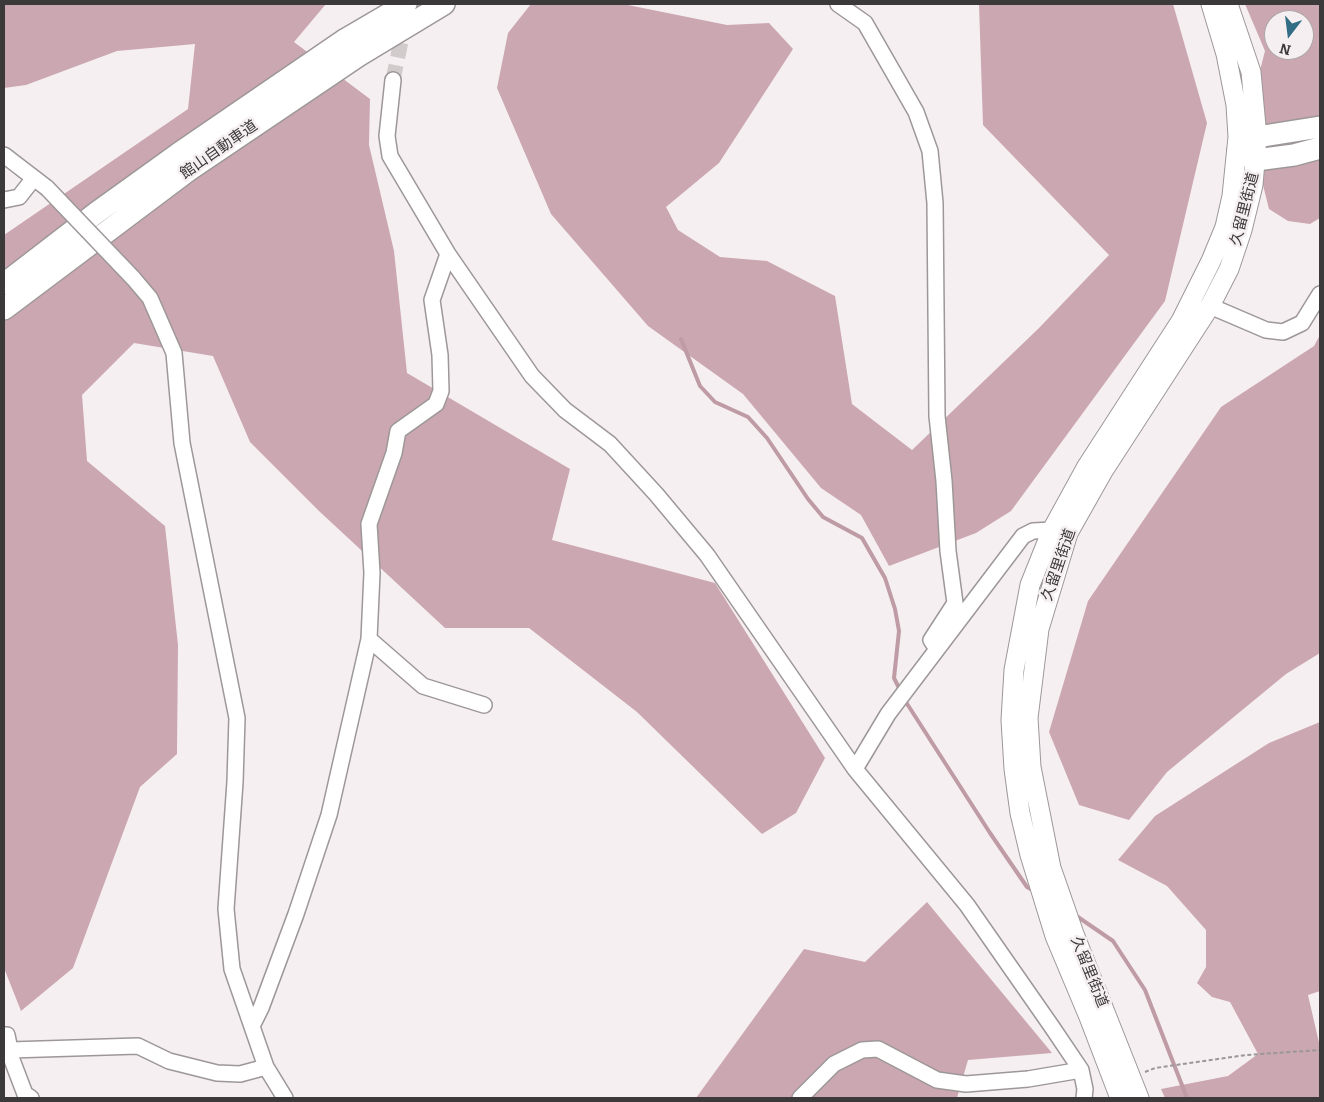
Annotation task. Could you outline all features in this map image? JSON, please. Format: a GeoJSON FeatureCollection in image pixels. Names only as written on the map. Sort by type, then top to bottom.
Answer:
{"type":"FeatureCollection","features":[{"type":"Feature","properties":{"kind":"highway","name":"館山自動車道"},"geometry":{"type":"LineString","coordinates":[[4,284],[96,213],[185,149],[346,39],[406,4]]}},
{"type":"Feature","properties":{"kind":"highway","name":"館山自動車道"},"geometry":{"type":"LineString","coordinates":[[4,309],[189,170],[358,56],[444,4]]}},
{"type":"Feature","properties":{"kind":"highway"},"geometry":{"type":"LineString","coordinates":[[1320,127],[1257,137],[1247,156],[1294,155],[1320,148]]}},
{"type":"Feature","properties":{"kind":"main road","name":"久留里街道"},"geometry":{"type":"LineString","coordinates":[[1139,1098],[1074,934],[1049,859],[1031,767],[1028,718],[1039,629],[1068,533],[1103,470],[1210,306],[1229,269],[1242,230],[1247,156],[1226,54],[1212,4]]}},
{"type":"Feature","properties":{"kind":"main road"},"geometry":{"type":"LineString","coordinates":[[1228,4],[1251,72],[1257,137]]}},
{"type":"Feature","properties":{"kind":"main road","name":"久留里街道"},"geometry":{"type":"LineString","coordinates":[[1120,1098],[1055,936],[1026,838],[1014,769],[1011,720],[1014,670],[1030,585],[1052,530],[1086,468],[1181,320],[1211,261],[1247,156]]}},
{"type":"Feature","properties":{"kind":"street"},"geometry":{"type":"LineString","coordinates":[[838,4],[864,22],[916,112],[930,151],[935,203],[937,416],[944,481],[948,551],[955,603],[932,640],[937,649]]}},
{"type":"Feature","properties":{"kind":"street"},"geometry":{"type":"LineString","coordinates":[[393,80],[387,136],[390,156],[448,254],[532,376],[565,410],[610,444],[656,494],[707,556],[855,769],[967,905],[1080,1070],[1085,1089],[1084,1098]]}},
{"type":"Feature","properties":{"kind":"street"},"geometry":{"type":"LineString","coordinates":[[4,155],[47,188],[133,278],[150,298],[174,353],[182,443],[237,718],[236,782],[226,909],[232,969],[253,1024],[266,1067],[285,1098]]}},
{"type":"Feature","properties":{"kind":"street"},"geometry":{"type":"LineString","coordinates":[[4,200],[18,197],[34,178]]}},
{"type":"Feature","properties":{"kind":"street"},"geometry":{"type":"LineString","coordinates":[[253,1024],[280,957],[328,815],[369,639],[372,573],[369,524],[394,453],[398,431],[436,404],[441,391],[440,354],[432,300],[448,254]]}},
{"type":"Feature","properties":{"kind":"street"},"geometry":{"type":"LineString","coordinates":[[1210,306],[1266,330],[1282,332],[1302,322],[1320,294]]}},
{"type":"Feature","properties":{"kind":"street"},"geometry":{"type":"LineString","coordinates":[[855,769],[888,714],[1023,536],[1033,532],[1052,530]]}},
{"type":"Feature","properties":{"kind":"street"},"geometry":{"type":"LineString","coordinates":[[369,639],[424,686],[484,705]]}},
{"type":"Feature","properties":{"kind":"street"},"geometry":{"type":"LineString","coordinates":[[4,1035],[7,1035],[7,1051],[26,1094],[31,1098]]}},
{"type":"Feature","properties":{"kind":"street"},"geometry":{"type":"LineString","coordinates":[[7,1051],[138,1046],[169,1061],[217,1073],[240,1074],[266,1067]]}},
{"type":"Feature","properties":{"kind":"street"},"geometry":{"type":"LineString","coordinates":[[800,1098],[834,1064],[862,1050],[878,1049],[937,1080],[966,1084],[1028,1079],[1080,1070]]}},
{"type":"Feature","properties":{"kind":"path"},"geometry":{"type":"LineString","coordinates":[[1131,1078],[1155,1068],[1246,1055],[1320,1050]]}},
{"type":"Feature","properties":{"kind":"shaded area"},"geometry":{"type":"Polygon","coordinates":[[[4,4],[326,4],[294,42],[370,99],[369,145],[394,251],[407,373],[570,469],[552,540],[715,583],[825,758],[796,813],[762,834],[637,712],[529,628],[445,628],[319,511],[250,442],[213,356],[134,343],[82,395],[87,461],[165,526],[178,645],[177,754],[140,787],[73,968],[21,1011],[4,968],[4,235],[188,109],[195,44],[117,51],[26,85],[4,88],[4,4]]]}},
{"type":"Feature","properties":{"kind":"shaded area"},"geometry":{"type":"Polygon","coordinates":[[[531,4],[623,4],[727,25],[769,23],[793,49],[719,163],[666,207],[678,230],[720,257],[767,261],[835,296],[852,404],[912,450],[1039,328],[1109,255],[983,125],[979,4],[1173,4],[1207,123],[1165,301],[1011,511],[976,533],[889,566],[861,515],[821,488],[743,394],[648,326],[551,214],[497,88],[508,33],[531,4]]]}},
{"type":"Feature","properties":{"kind":"shaded area"},"geometry":{"type":"Polygon","coordinates":[[[1245,4],[1320,4],[1320,218],[1310,224],[1288,221],[1269,209],[1247,121],[1264,55],[1264,60],[1314,60],[1314,10],[1264,10],[1264,49],[1245,4]]]}},
{"type":"Feature","properties":{"kind":"shaded area"},"geometry":{"type":"Polygon","coordinates":[[[1320,335],[1320,653],[1286,674],[1167,772],[1129,820],[1079,805],[1049,732],[1088,601],[1221,407],[1314,346],[1320,335]]]}},
{"type":"Feature","properties":{"kind":"shaded area"},"geometry":{"type":"Polygon","coordinates":[[[1320,722],[1320,991],[1308,995],[1320,1047],[1320,1098],[1165,1098],[1161,1089],[1228,1076],[1258,1054],[1230,1002],[1212,997],[1197,983],[1206,967],[1206,930],[1167,886],[1118,860],[1155,816],[1269,743],[1320,722]]]}},
{"type":"Feature","properties":{"kind":"shaded area"},"geometry":{"type":"Polygon","coordinates":[[[927,902],[1052,1053],[968,1060],[957,1098],[696,1098],[804,949],[865,962],[927,902]]]}},
{"type":"Feature","properties":{"kind":"waterway"},"geometry":{"type":"LineString","coordinates":[[681,339],[700,386],[715,402],[748,417],[767,438],[808,499],[823,517],[862,538],[885,578],[895,609],[899,631],[894,678],[900,690]]}},
{"type":"Feature","properties":{"kind":"waterway"},"geometry":{"type":"LineString","coordinates":[[904,699],[990,833],[1027,887],[1034,891]]}},
{"type":"Feature","properties":{"kind":"waterway"},"geometry":{"type":"LineString","coordinates":[[1075,915],[1113,941],[1145,990],[1187,1098]]}},
{"type":"Feature","properties":{"kind":"tunnel"},"geometry":{"type":"LineString","coordinates":[[393,80],[405,22]]}}]}
